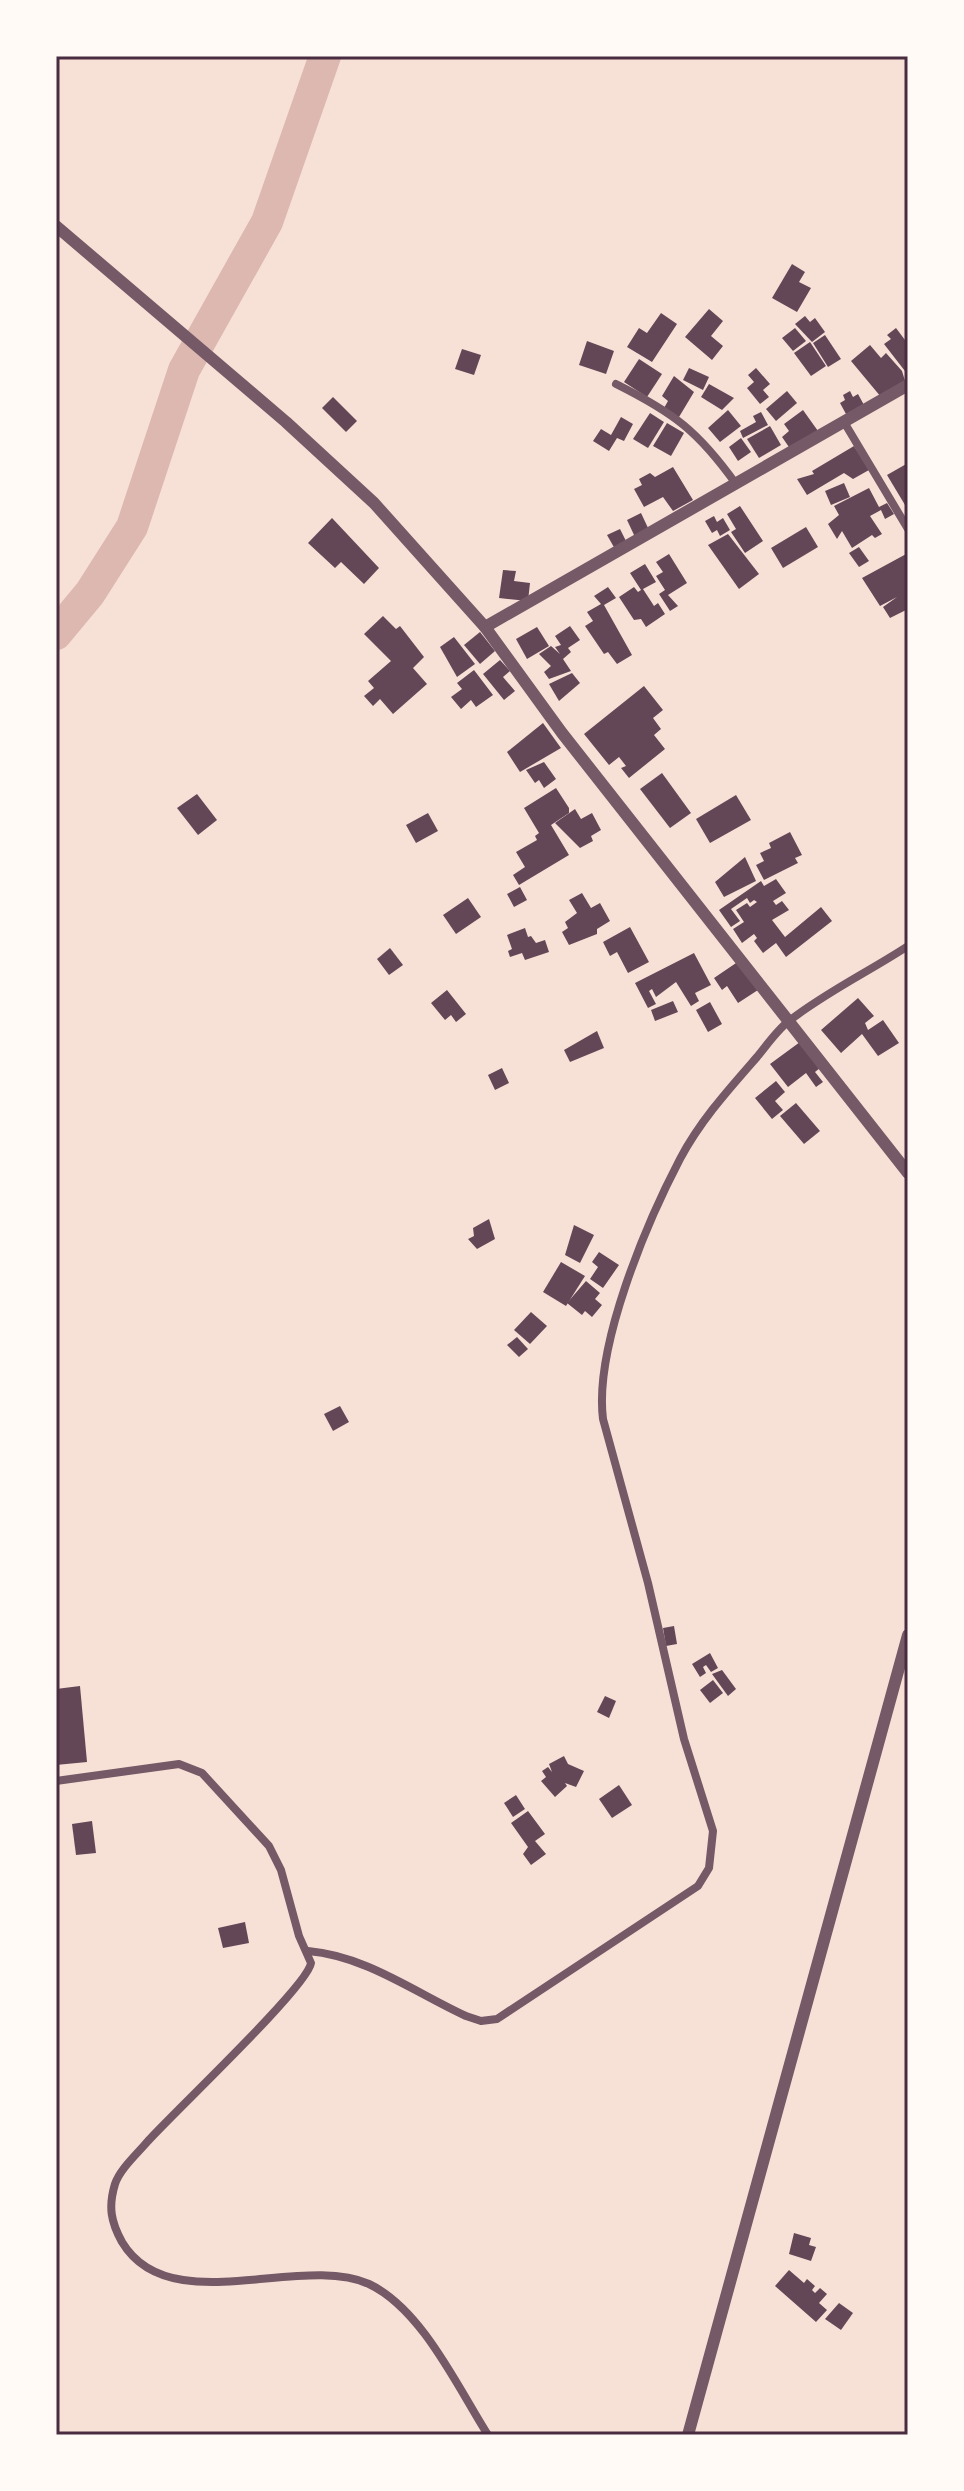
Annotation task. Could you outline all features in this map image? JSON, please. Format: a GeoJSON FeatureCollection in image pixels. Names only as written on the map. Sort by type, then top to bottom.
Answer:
{"type":"FeatureCollection","features":[{"type":"Feature","properties":{"kind":"street"},"geometry":{"type":"LineString","coordinates":[[56,226],[286,422],[374,503],[485,627],[562,733],[908,1173]]}},
{"type":"Feature","properties":{"kind":"street"},"geometry":{"type":"LineString","coordinates":[[616,384],[685,423],[712,451],[736,484]]}},
{"type":"Feature","properties":{"kind":"street"},"geometry":{"type":"LineString","coordinates":[[485,627],[908,385]]}},
{"type":"Feature","properties":{"kind":"street"},"geometry":{"type":"LineString","coordinates":[[844,422],[908,529]]}},
{"type":"Feature","properties":{"kind":"street"},"geometry":{"type":"LineString","coordinates":[[308,1951],[358,1962],[466,2016],[481,2021],[497,2019],[681,1900],[698,1886],[709,1868],[713,1831],[677,1714],[648,1583],[609,1444],[599,1392],[618,1309],[681,1159],[716,1104],[788,1021],[908,946]]}},
{"type":"Feature","properties":{"kind":"street"},"geometry":{"type":"LineString","coordinates":[[688,2435],[908,1635]]}},
{"type":"Feature","properties":{"kind":"street"},"geometry":{"type":"LineString","coordinates":[[56,1781],[179,1764],[202,1773],[269,1846],[281,1870],[299,1936],[308,1951],[310,1970],[295,1991],[195,2090],[116,2181],[110,2207],[113,2225],[127,2250],[155,2270],[176,2279],[336,2278],[366,2283],[385,2293],[430,2342],[488,2435]]}},
{"type":"Feature","properties":{"kind":"building"},"geometry":{"type":"Polygon","coordinates":[[[792,264],[805,272],[799,282],[811,288],[797,312],[772,298],[792,264]]]}},
{"type":"Feature","properties":{"kind":"building"},"geometry":{"type":"Polygon","coordinates":[[[709,309],[723,321],[711,336],[723,346],[712,360],[685,337],[709,309]]]}},
{"type":"Feature","properties":{"kind":"building"},"geometry":{"type":"Polygon","coordinates":[[[661,313],[677,324],[652,362],[627,347],[639,328],[647,333],[661,313]]]}},
{"type":"Feature","properties":{"kind":"building"},"geometry":{"type":"Polygon","coordinates":[[[805,316],[810,322],[815,318],[825,332],[812,342],[795,324],[805,316]]]}},
{"type":"Feature","properties":{"kind":"building"},"geometry":{"type":"Polygon","coordinates":[[[795,328],[806,341],[793,351],[782,338],[795,328]]]}},
{"type":"Feature","properties":{"kind":"building"},"geometry":{"type":"Polygon","coordinates":[[[896,328],[908,344],[908,375],[884,344],[891,339],[887,335],[896,328]]]}},
{"type":"Feature","properties":{"kind":"building"},"geometry":{"type":"Polygon","coordinates":[[[825,335],[841,359],[828,367],[813,343],[825,335]]]}},
{"type":"Feature","properties":{"kind":"building"},"geometry":{"type":"Polygon","coordinates":[[[587,341],[614,351],[606,374],[579,365],[587,341]]]}},
{"type":"Feature","properties":{"kind":"building"},"geometry":{"type":"Polygon","coordinates":[[[810,342],[826,366],[811,376],[794,353],[810,342]]]}},
{"type":"Feature","properties":{"kind":"building"},"geometry":{"type":"Polygon","coordinates":[[[870,345],[881,358],[886,353],[902,371],[906,384],[881,397],[851,361],[870,345]]]}},
{"type":"Feature","properties":{"kind":"building"},"geometry":{"type":"Polygon","coordinates":[[[462,349],[481,355],[474,375],[455,369],[462,349]]]}},
{"type":"Feature","properties":{"kind":"building"},"geometry":{"type":"Polygon","coordinates":[[[639,359],[662,374],[647,397],[624,382],[639,359]]]}},
{"type":"Feature","properties":{"kind":"building"},"geometry":{"type":"Polygon","coordinates":[[[689,368],[709,377],[703,390],[683,380],[689,368]]]}},
{"type":"Feature","properties":{"kind":"building"},"geometry":{"type":"Polygon","coordinates":[[[756,368],[770,384],[763,390],[769,397],[760,404],[747,388],[754,382],[748,375],[756,368]]]}},
{"type":"Feature","properties":{"kind":"building"},"geometry":{"type":"Polygon","coordinates":[[[674,376],[694,392],[679,417],[664,408],[668,401],[662,396],[674,376]]]}},
{"type":"Feature","properties":{"kind":"building"},"geometry":{"type":"Polygon","coordinates":[[[709,384],[734,398],[722,410],[701,397],[709,384]]]}},
{"type":"Feature","properties":{"kind":"building"},"geometry":{"type":"Polygon","coordinates":[[[787,391],[797,403],[776,421],[766,409],[787,391]]]}},
{"type":"Feature","properties":{"kind":"building"},"geometry":{"type":"Polygon","coordinates":[[[850,391],[853,397],[858,394],[864,405],[846,414],[840,403],[845,400],[843,395],[850,391]]]}},
{"type":"Feature","properties":{"kind":"building"},"geometry":{"type":"Polygon","coordinates":[[[333,397],[357,421],[346,432],[322,408],[333,397]]]}},
{"type":"Feature","properties":{"kind":"building"},"geometry":{"type":"Polygon","coordinates":[[[728,410],[741,426],[720,442],[708,428],[728,410]]]}},
{"type":"Feature","properties":{"kind":"building"},"geometry":{"type":"Polygon","coordinates":[[[803,410],[818,431],[791,450],[782,437],[789,431],[784,424],[803,410]]]}},
{"type":"Feature","properties":{"kind":"building"},"geometry":{"type":"Polygon","coordinates":[[[761,412],[768,425],[743,438],[740,431],[756,422],[753,416],[761,412]]]}},
{"type":"Feature","properties":{"kind":"building"},"geometry":{"type":"Polygon","coordinates":[[[650,413],[664,422],[648,448],[633,439],[650,413]]]}},
{"type":"Feature","properties":{"kind":"building"},"geometry":{"type":"Polygon","coordinates":[[[621,417],[633,424],[624,441],[617,438],[609,451],[593,441],[601,429],[611,435],[621,417]]]}},
{"type":"Feature","properties":{"kind":"building"},"geometry":{"type":"Polygon","coordinates":[[[667,423],[684,433],[671,456],[653,446],[667,423]]]}},
{"type":"Feature","properties":{"kind":"building"},"geometry":{"type":"Polygon","coordinates":[[[770,426],[781,445],[759,458],[747,439],[770,426]]]}},
{"type":"Feature","properties":{"kind":"building"},"geometry":{"type":"Polygon","coordinates":[[[741,438],[751,452],[738,461],[729,447],[741,438]]]}},
{"type":"Feature","properties":{"kind":"building"},"geometry":{"type":"Polygon","coordinates":[[[854,446],[869,470],[853,479],[844,473],[807,495],[797,479],[814,474],[812,471],[854,446]]]}},
{"type":"Feature","properties":{"kind":"building"},"geometry":{"type":"Polygon","coordinates":[[[908,463],[908,510],[887,475],[908,463]]]}},
{"type":"Feature","properties":{"kind":"building"},"geometry":{"type":"Polygon","coordinates":[[[673,467],[693,500],[673,511],[663,497],[644,507],[634,489],[642,485],[639,479],[650,473],[655,477],[673,467]]]}},
{"type":"Feature","properties":{"kind":"building"},"geometry":{"type":"Polygon","coordinates":[[[844,483],[850,497],[831,505],[825,491],[844,483]]]}},
{"type":"Feature","properties":{"kind":"building"},"geometry":{"type":"Polygon","coordinates":[[[869,488],[879,507],[887,503],[894,514],[885,519],[881,510],[870,516],[882,534],[875,538],[872,535],[852,548],[842,531],[837,539],[828,524],[839,515],[834,506],[869,488]]]}},
{"type":"Feature","properties":{"kind":"building"},"geometry":{"type":"Polygon","coordinates":[[[740,506],[763,541],[745,553],[731,532],[736,529],[727,514],[740,506]]]}},
{"type":"Feature","properties":{"kind":"building"},"geometry":{"type":"Polygon","coordinates":[[[641,513],[649,530],[635,537],[627,520],[641,513]]]}},
{"type":"Feature","properties":{"kind":"building"},"geometry":{"type":"Polygon","coordinates":[[[714,516],[717,522],[723,518],[730,530],[720,536],[717,530],[712,533],[705,521],[714,516]]]}},
{"type":"Feature","properties":{"kind":"building"},"geometry":{"type":"Polygon","coordinates":[[[332,518],[379,568],[364,584],[341,562],[335,568],[308,543],[332,518]]]}},
{"type":"Feature","properties":{"kind":"building"},"geometry":{"type":"Polygon","coordinates":[[[806,527],[818,547],[783,568],[771,548],[806,527]]]}},
{"type":"Feature","properties":{"kind":"building"},"geometry":{"type":"Polygon","coordinates":[[[620,529],[627,543],[615,549],[607,535],[620,529]]]}},
{"type":"Feature","properties":{"kind":"building"},"geometry":{"type":"Polygon","coordinates":[[[728,534],[759,574],[739,589],[708,545],[728,534]]]}},
{"type":"Feature","properties":{"kind":"building"},"geometry":{"type":"Polygon","coordinates":[[[859,547],[869,561],[859,567],[849,553],[859,547]]]}},
{"type":"Feature","properties":{"kind":"building"},"geometry":{"type":"Polygon","coordinates":[[[908,553],[908,609],[890,618],[883,607],[897,597],[880,606],[862,578],[908,553]]]}},
{"type":"Feature","properties":{"kind":"building"},"geometry":{"type":"Polygon","coordinates":[[[669,554],[687,583],[668,595],[678,606],[670,611],[659,594],[665,590],[656,576],[663,572],[656,562],[669,554]]]}},
{"type":"Feature","properties":{"kind":"building"},"geometry":{"type":"Polygon","coordinates":[[[645,564],[656,582],[643,589],[654,606],[658,603],[665,614],[646,627],[641,619],[634,620],[619,597],[634,587],[638,592],[641,590],[630,573],[645,564]]]}},
{"type":"Feature","properties":{"kind":"building"},"geometry":{"type":"Polygon","coordinates":[[[503,570],[516,571],[514,581],[530,583],[528,601],[499,598],[503,570]]]}},
{"type":"Feature","properties":{"kind":"building"},"geometry":{"type":"Polygon","coordinates":[[[608,587],[616,598],[604,605],[632,655],[617,664],[608,652],[604,654],[585,626],[593,621],[587,612],[601,604],[594,596],[608,587]]]}},
{"type":"Feature","properties":{"kind":"building"},"geometry":{"type":"Polygon","coordinates":[[[383,616],[396,629],[400,626],[424,657],[413,668],[427,684],[393,714],[380,699],[373,706],[364,696],[374,688],[368,681],[391,661],[364,634],[383,616]]]}},
{"type":"Feature","properties":{"kind":"building"},"geometry":{"type":"Polygon","coordinates":[[[570,626],[580,640],[568,648],[571,652],[563,659],[571,671],[549,679],[544,672],[551,666],[539,654],[551,646],[560,654],[555,647],[561,645],[555,636],[570,626]]]}},
{"type":"Feature","properties":{"kind":"building"},"geometry":{"type":"Polygon","coordinates":[[[537,627],[549,646],[527,659],[516,639],[537,627]]]}},
{"type":"Feature","properties":{"kind":"building"},"geometry":{"type":"Polygon","coordinates":[[[480,632],[495,651],[480,664],[464,645],[480,632]]]}},
{"type":"Feature","properties":{"kind":"building"},"geometry":{"type":"Polygon","coordinates":[[[454,637],[475,664],[457,677],[440,647],[454,637]]]}},
{"type":"Feature","properties":{"kind":"building"},"geometry":{"type":"Polygon","coordinates":[[[500,660],[510,671],[503,677],[515,691],[504,700],[483,674],[500,660]]]}},
{"type":"Feature","properties":{"kind":"building"},"geometry":{"type":"Polygon","coordinates":[[[474,670],[493,695],[476,707],[471,700],[461,709],[451,697],[462,689],[457,683],[474,670]]]}},
{"type":"Feature","properties":{"kind":"building"},"geometry":{"type":"Polygon","coordinates":[[[572,673],[580,683],[559,701],[549,684],[572,673]]]}},
{"type":"Feature","properties":{"kind":"building"},"geometry":{"type":"Polygon","coordinates":[[[644,686],[663,710],[653,718],[661,729],[654,735],[665,749],[629,778],[621,768],[626,766],[619,757],[609,765],[584,734],[644,686]]]}},
{"type":"Feature","properties":{"kind":"building"},"geometry":{"type":"Polygon","coordinates":[[[543,723],[561,748],[520,772],[507,752],[543,723]]]}},
{"type":"Feature","properties":{"kind":"building"},"geometry":{"type":"Polygon","coordinates":[[[544,762],[556,779],[544,788],[539,780],[535,783],[526,770],[544,762]]]}},
{"type":"Feature","properties":{"kind":"building"},"geometry":{"type":"Polygon","coordinates":[[[662,773],[691,813],[670,828],[640,789],[662,773]]]}},
{"type":"Feature","properties":{"kind":"building"},"geometry":{"type":"Polygon","coordinates":[[[556,788],[569,813],[551,825],[569,855],[519,885],[513,875],[525,867],[516,852],[537,840],[535,836],[539,833],[524,808],[556,788]]]}},
{"type":"Feature","properties":{"kind":"building"},"geometry":{"type":"Polygon","coordinates":[[[197,794],[217,820],[198,835],[177,808],[197,794]]]}},
{"type":"Feature","properties":{"kind":"building"},"geometry":{"type":"Polygon","coordinates":[[[736,795],[751,820],[710,843],[696,819],[736,795]]]}},
{"type":"Feature","properties":{"kind":"building"},"geometry":{"type":"Polygon","coordinates":[[[575,809],[581,819],[592,813],[601,830],[591,836],[593,841],[580,848],[555,823],[575,809]]]}},
{"type":"Feature","properties":{"kind":"building"},"geometry":{"type":"Polygon","coordinates":[[[428,813],[438,831],[416,843],[406,825],[428,813]]]}},
{"type":"Feature","properties":{"kind":"building"},"geometry":{"type":"Polygon","coordinates":[[[790,832],[802,855],[795,858],[798,863],[764,880],[756,865],[764,861],[760,853],[771,848],[769,843],[790,832]]]}},
{"type":"Feature","properties":{"kind":"building"},"geometry":{"type":"Polygon","coordinates":[[[745,857],[756,881],[724,897],[715,882],[745,857]]]}},
{"type":"Feature","properties":{"kind":"building"},"geometry":{"type":"Polygon","coordinates":[[[776,879],[786,893],[773,901],[776,905],[782,901],[789,910],[772,920],[785,937],[821,907],[832,921],[786,957],[776,943],[763,953],[754,941],[757,938],[754,934],[742,943],[733,929],[744,922],[736,910],[747,903],[750,907],[757,902],[754,900],[750,903],[747,898],[731,909],[740,921],[731,927],[719,910],[761,881],[764,886],[776,879]]]}},
{"type":"Feature","properties":{"kind":"building"},"geometry":{"type":"Polygon","coordinates":[[[520,887],[527,900],[514,907],[507,894],[520,887]]]}},
{"type":"Feature","properties":{"kind":"building"},"geometry":{"type":"Polygon","coordinates":[[[582,893],[591,908],[600,903],[610,921],[597,929],[597,934],[569,945],[562,932],[568,928],[565,922],[577,913],[569,900],[582,893]]]}},
{"type":"Feature","properties":{"kind":"building"},"geometry":{"type":"Polygon","coordinates":[[[468,898],[481,917],[456,934],[443,915],[468,898]]]}},
{"type":"Feature","properties":{"kind":"building"},"geometry":{"type":"Polygon","coordinates":[[[630,927],[649,962],[628,973],[617,952],[610,956],[603,942],[630,927]]]}},
{"type":"Feature","properties":{"kind":"building"},"geometry":{"type":"Polygon","coordinates":[[[525,928],[528,937],[531,936],[536,943],[545,940],[549,952],[525,960],[522,953],[510,957],[508,951],[512,949],[507,935],[525,928]]]}},
{"type":"Feature","properties":{"kind":"building"},"geometry":{"type":"Polygon","coordinates":[[[390,948],[403,965],[389,975],[377,959],[390,948]]]}},
{"type":"Feature","properties":{"kind":"building"},"geometry":{"type":"Polygon","coordinates":[[[694,953],[711,985],[695,993],[699,1001],[691,1006],[676,982],[656,997],[652,989],[649,991],[656,1004],[648,1008],[635,983],[694,953]]]}},
{"type":"Feature","properties":{"kind":"building"},"geometry":{"type":"Polygon","coordinates":[[[739,961],[758,990],[738,1003],[727,986],[722,990],[714,978],[739,961]]]}},
{"type":"Feature","properties":{"kind":"building"},"geometry":{"type":"Polygon","coordinates":[[[447,990],[466,1014],[456,1022],[451,1015],[445,1020],[431,1003],[447,990]]]}},
{"type":"Feature","properties":{"kind":"building"},"geometry":{"type":"Polygon","coordinates":[[[858,998],[874,1016],[865,1023],[868,1030],[883,1020],[899,1043],[878,1056],[862,1034],[841,1053],[821,1030],[858,998]]]}},
{"type":"Feature","properties":{"kind":"building"},"geometry":{"type":"Polygon","coordinates":[[[673,1001],[678,1012],[655,1021],[651,1010],[673,1001]]]}},
{"type":"Feature","properties":{"kind":"building"},"geometry":{"type":"Polygon","coordinates":[[[710,1002],[722,1024],[708,1032],[696,1010],[710,1002]]]}},
{"type":"Feature","properties":{"kind":"building"},"geometry":{"type":"Polygon","coordinates":[[[597,1031],[604,1048],[570,1062],[564,1050],[597,1031]]]}},
{"type":"Feature","properties":{"kind":"building"},"geometry":{"type":"Polygon","coordinates":[[[800,1042],[820,1068],[815,1072],[823,1082],[816,1087],[806,1073],[788,1087],[770,1064],[800,1042]]]}},
{"type":"Feature","properties":{"kind":"building"},"geometry":{"type":"Polygon","coordinates":[[[502,1068],[509,1083],[495,1090],[488,1075],[502,1068]]]}},
{"type":"Feature","properties":{"kind":"building"},"geometry":{"type":"Polygon","coordinates":[[[776,1081],[785,1092],[775,1101],[783,1110],[772,1119],[755,1098],[776,1081]]]}},
{"type":"Feature","properties":{"kind":"building"},"geometry":{"type":"Polygon","coordinates":[[[796,1103],[820,1131],[804,1144],[780,1116],[796,1103]]]}},
{"type":"Feature","properties":{"kind":"building"},"geometry":{"type":"Polygon","coordinates":[[[489,1219],[495,1239],[477,1249],[468,1239],[474,1236],[473,1228],[489,1219]]]}},
{"type":"Feature","properties":{"kind":"building"},"geometry":{"type":"Polygon","coordinates":[[[574,1225],[594,1235],[580,1263],[565,1255],[574,1225]]]}},
{"type":"Feature","properties":{"kind":"building"},"geometry":{"type":"Polygon","coordinates":[[[599,1252],[619,1265],[603,1288],[590,1279],[598,1267],[592,1262],[599,1252]]]}},
{"type":"Feature","properties":{"kind":"building"},"geometry":{"type":"Polygon","coordinates":[[[561,1262],[585,1276],[566,1306],[543,1292],[561,1262]]]}},
{"type":"Feature","properties":{"kind":"building"},"geometry":{"type":"Polygon","coordinates":[[[586,1281],[600,1293],[595,1299],[602,1305],[592,1317],[585,1311],[582,1315],[567,1303],[586,1281]]]}},
{"type":"Feature","properties":{"kind":"building"},"geometry":{"type":"Polygon","coordinates":[[[531,1312],[547,1326],[530,1344],[514,1330],[531,1312]]]}},
{"type":"Feature","properties":{"kind":"building"},"geometry":{"type":"Polygon","coordinates":[[[517,1337],[528,1349],[519,1357],[507,1345],[517,1337]]]}},
{"type":"Feature","properties":{"kind":"building"},"geometry":{"type":"Polygon","coordinates":[[[340,1406],[349,1422],[333,1431],[324,1414],[340,1406]]]}},
{"type":"Feature","properties":{"kind":"building"},"geometry":{"type":"Polygon","coordinates":[[[674,1626],[677,1644],[666,1646],[663,1628],[674,1626]]]}},
{"type":"Feature","properties":{"kind":"building"},"geometry":{"type":"Polygon","coordinates":[[[710,1653],[718,1668],[711,1672],[706,1665],[703,1667],[706,1673],[700,1677],[692,1664],[710,1653]]]}},
{"type":"Feature","properties":{"kind":"building"},"geometry":{"type":"Polygon","coordinates":[[[722,1670],[736,1689],[728,1696],[712,1674],[722,1670]]]}},
{"type":"Feature","properties":{"kind":"building"},"geometry":{"type":"Polygon","coordinates":[[[713,1680],[723,1693],[710,1703],[700,1690],[713,1680]]]}},
{"type":"Feature","properties":{"kind":"building"},"geometry":{"type":"Polygon","coordinates":[[[80,1686],[87,1762],[56,1765],[56,1689],[80,1686]]]}},
{"type":"Feature","properties":{"kind":"building"},"geometry":{"type":"Polygon","coordinates":[[[605,1696],[616,1701],[609,1718],[597,1712],[605,1696]]]}},
{"type":"Feature","properties":{"kind":"building"},"geometry":{"type":"Polygon","coordinates":[[[564,1756],[568,1764],[584,1771],[576,1787],[565,1783],[567,1786],[555,1797],[541,1781],[546,1777],[542,1771],[548,1767],[552,1772],[549,1764],[564,1756]]]}},
{"type":"Feature","properties":{"kind":"building"},"geometry":{"type":"Polygon","coordinates":[[[619,1785],[632,1805],[612,1818],[599,1799],[619,1785]]]}},
{"type":"Feature","properties":{"kind":"building"},"geometry":{"type":"Polygon","coordinates":[[[516,1795],[525,1809],[513,1817],[504,1803],[516,1795]]]}},
{"type":"Feature","properties":{"kind":"building"},"geometry":{"type":"Polygon","coordinates":[[[528,1811],[545,1834],[535,1841],[546,1854],[531,1865],[523,1854],[528,1847],[511,1823],[528,1811]]]}},
{"type":"Feature","properties":{"kind":"building"},"geometry":{"type":"Polygon","coordinates":[[[92,1821],[96,1853],[76,1855],[72,1824],[92,1821]]]}},
{"type":"Feature","properties":{"kind":"building"},"geometry":{"type":"Polygon","coordinates":[[[245,1922],[249,1943],[223,1948],[218,1928],[245,1922]]]}},
{"type":"Feature","properties":{"kind":"building"},"geometry":{"type":"Polygon","coordinates":[[[794,2233],[811,2238],[809,2245],[816,2247],[811,2261],[789,2254],[794,2233]]]}},
{"type":"Feature","properties":{"kind":"building"},"geometry":{"type":"Polygon","coordinates":[[[789,2270],[804,2283],[807,2279],[815,2286],[812,2290],[815,2293],[820,2288],[827,2294],[819,2303],[827,2310],[816,2322],[775,2286],[789,2270]]]}},
{"type":"Feature","properties":{"kind":"building"},"geometry":{"type":"Polygon","coordinates":[[[839,2303],[853,2313],[841,2330],[825,2319],[839,2303]]]}},
{"type":"Feature","properties":{"kind":"waterway"},"geometry":{"type":"LineString","coordinates":[[56,634],[90,593],[132,527],[184,370],[267,222],[325,56]]}}]}
